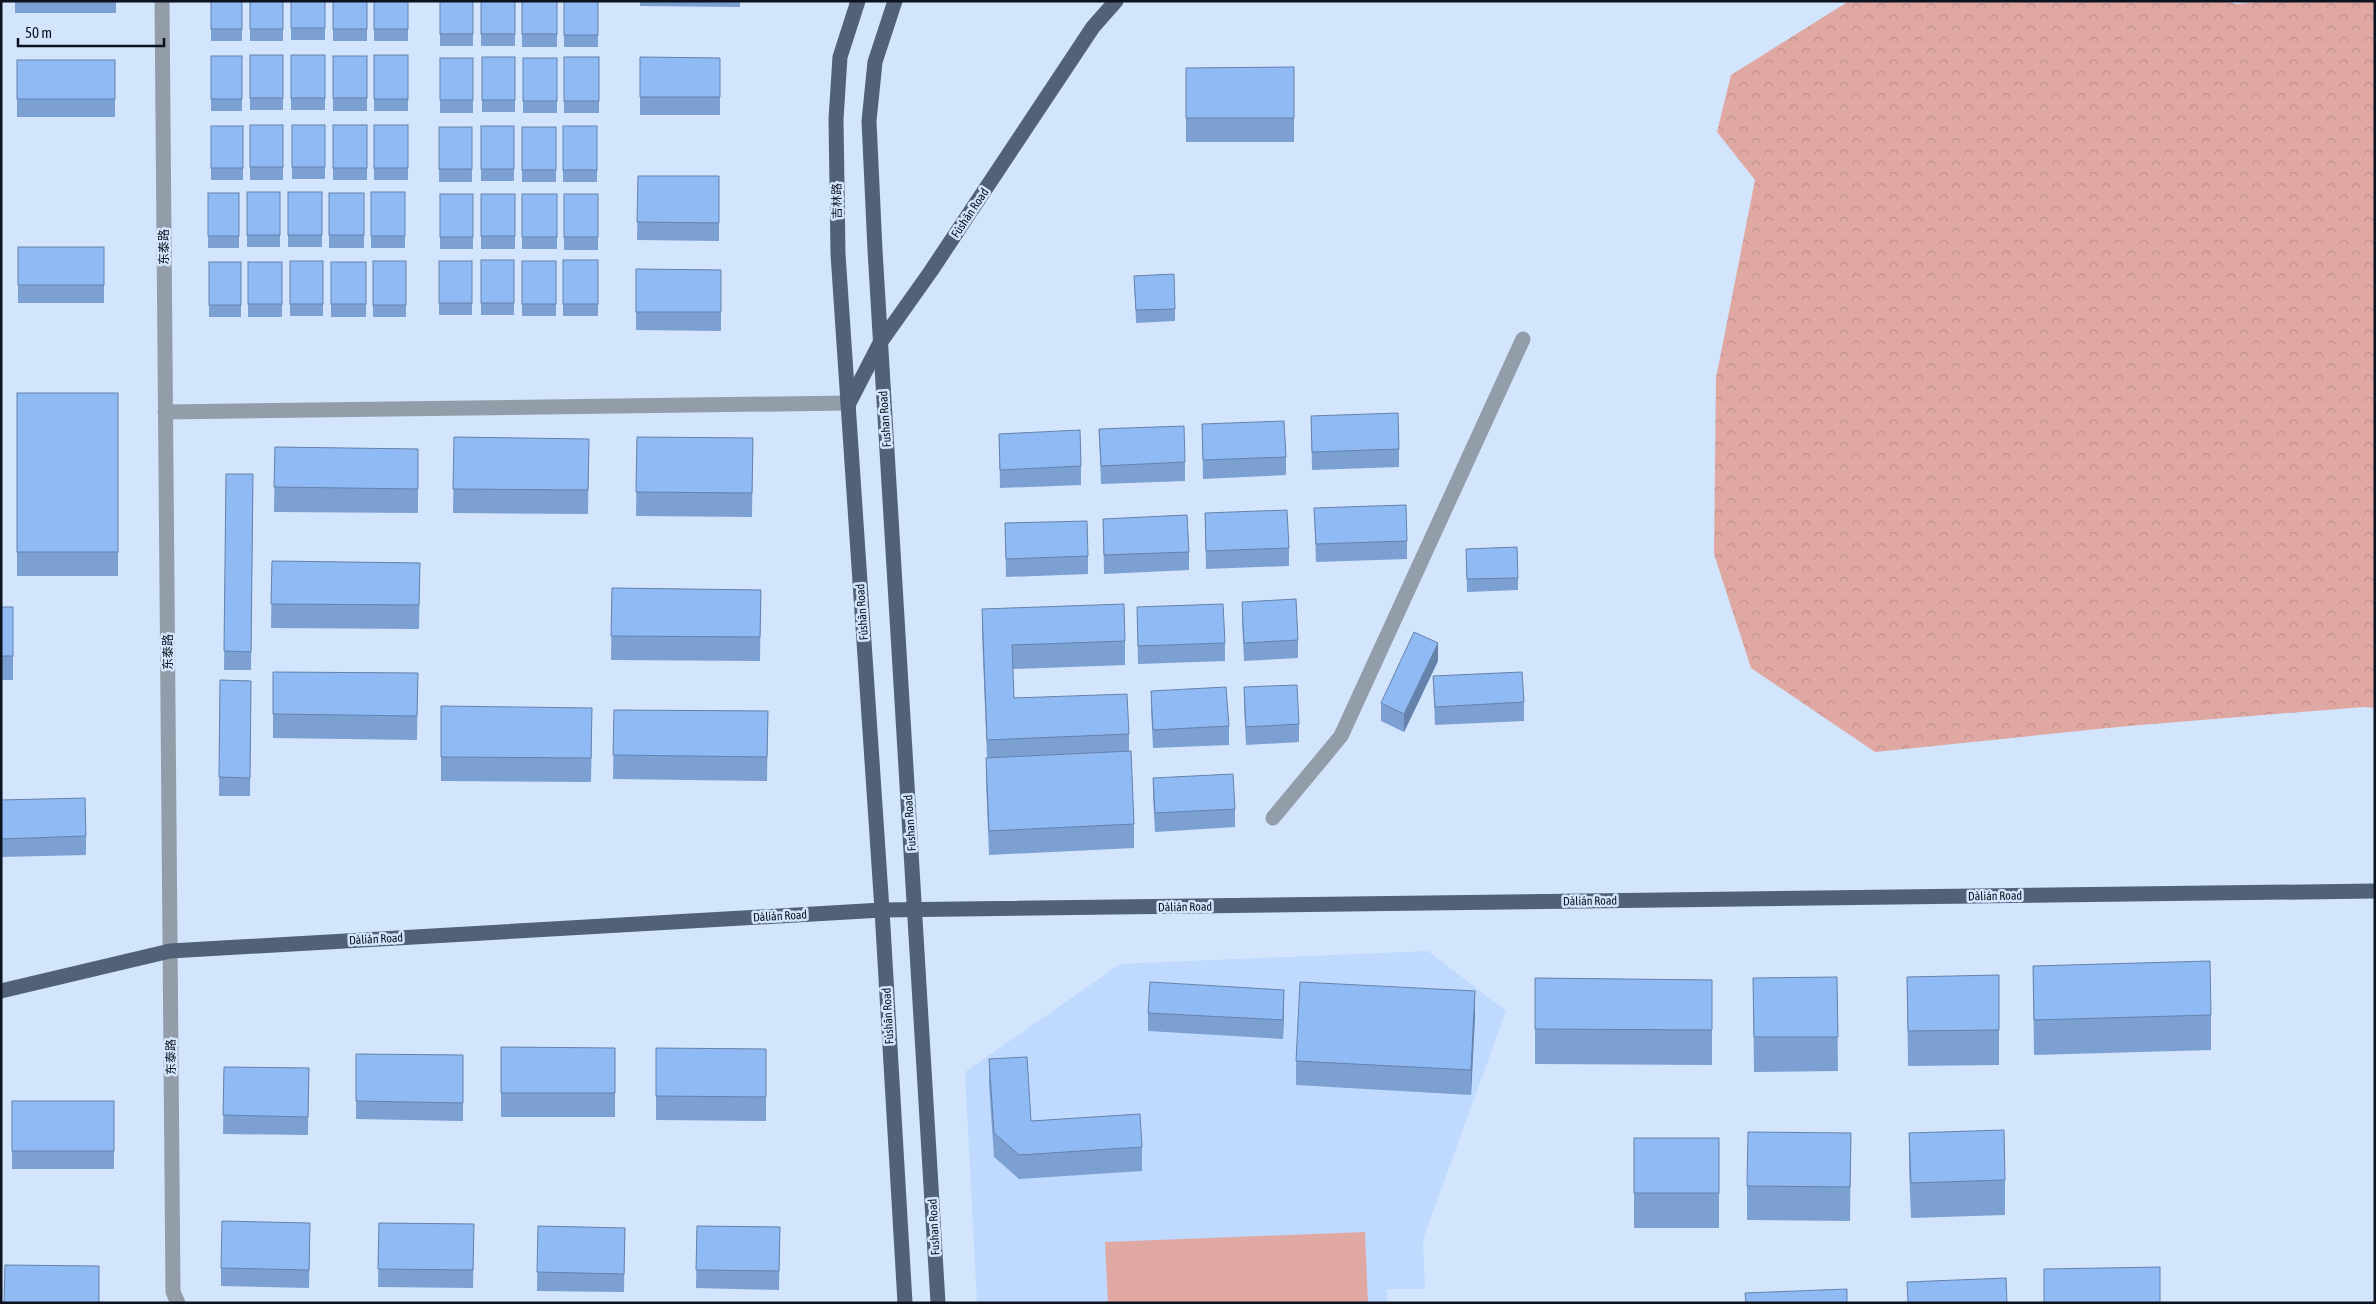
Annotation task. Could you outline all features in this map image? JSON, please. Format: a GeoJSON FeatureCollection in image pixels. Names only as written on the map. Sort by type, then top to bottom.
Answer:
{"type":"FeatureCollection","features":[{"type":"Feature","properties":{"kind":"main road","name":"吉林路"},"geometry":{"type":"LineString","coordinates":[[849,403],[838,254],[836,119],[840,57],[858,1]]}},
{"type":"Feature","properties":{"kind":"main road"},"geometry":{"type":"LineString","coordinates":[[880,343],[869,121],[874,62],[895,1]]}},
{"type":"Feature","properties":{"kind":"main road","name":"Fúshān Road"},"geometry":{"type":"LineString","coordinates":[[905,1303],[849,403],[880,343],[931,271],[1092,28],[1116,1]]}},
{"type":"Feature","properties":{"kind":"main road","name":"Fushan Road"},"geometry":{"type":"LineString","coordinates":[[880,343],[916,910],[938,1303]]}},
{"type":"Feature","properties":{"kind":"main road","name":"Dàlián Road"},"geometry":{"type":"LineString","coordinates":[[1,991],[170,951],[882,910],[2375,891]]}},
{"type":"Feature","properties":{"kind":"street","name":"东泰路"},"geometry":{"type":"LineString","coordinates":[[162,1],[174,1292],[178,1303]]}},
{"type":"Feature","properties":{"kind":"street"},"geometry":{"type":"LineString","coordinates":[[1273,818],[1341,736],[1523,340]]}},
{"type":"Feature","properties":{"kind":"street"},"geometry":{"type":"LineString","coordinates":[[166,412],[849,403]]}},
{"type":"Feature","properties":{"kind":"shaded area"},"geometry":{"type":"Polygon","coordinates":[[[1428,951],[1506,1011],[1423,1239],[1425,1289],[1387,1289],[1387,1303],[977,1303],[965,1072],[1120,964],[1428,951]]]}},
{"type":"Feature","properties":{"kind":"green space"},"geometry":{"type":"Polygon","coordinates":[[[1849,1],[2226,1],[2236,4],[2268,1],[2375,1],[2375,708],[2364,707],[2128,726],[1875,752],[1751,668],[1714,554],[1716,378],[1755,180],[1717,132],[1731,75],[1849,1]]]}},
{"type":"Feature","properties":{"kind":"green space"},"geometry":{"type":"Polygon","coordinates":[[[1365,1232],[1368,1303],[1108,1303],[1105,1242],[1365,1232]]]}},
{"type":"Feature","properties":{"kind":"building"},"geometry":{"type":"Polygon","coordinates":[[[211,1],[242,1],[242,29],[211,29],[211,1]]]}},
{"type":"Feature","properties":{"kind":"building"},"geometry":{"type":"Polygon","coordinates":[[[250,1],[283,1],[283,29],[250,29],[250,1]]]}},
{"type":"Feature","properties":{"kind":"building"},"geometry":{"type":"Polygon","coordinates":[[[291,1],[325,1],[325,28],[291,28],[291,1]]]}},
{"type":"Feature","properties":{"kind":"building"},"geometry":{"type":"Polygon","coordinates":[[[333,1],[367,1],[367,29],[333,29],[333,1]]]}},
{"type":"Feature","properties":{"kind":"building"},"geometry":{"type":"Polygon","coordinates":[[[374,1],[408,1],[408,29],[374,29],[374,1]]]}},
{"type":"Feature","properties":{"kind":"building"},"geometry":{"type":"Polygon","coordinates":[[[440,1],[473,1],[473,34],[440,34],[440,1]]]}},
{"type":"Feature","properties":{"kind":"building"},"geometry":{"type":"Polygon","coordinates":[[[481,1],[515,1],[515,34],[481,34],[481,1]]]}},
{"type":"Feature","properties":{"kind":"building"},"geometry":{"type":"Polygon","coordinates":[[[522,1],[557,1],[557,34],[522,34],[522,1]]]}},
{"type":"Feature","properties":{"kind":"building"},"geometry":{"type":"Polygon","coordinates":[[[564,1],[598,1],[598,35],[564,35],[564,1]]]}},
{"type":"Feature","properties":{"kind":"building"},"geometry":{"type":"Polygon","coordinates":[[[250,55],[283,55],[283,98],[250,98],[250,55]]]}},
{"type":"Feature","properties":{"kind":"building"},"geometry":{"type":"Polygon","coordinates":[[[291,55],[325,55],[325,98],[291,98],[291,55]]]}},
{"type":"Feature","properties":{"kind":"building"},"geometry":{"type":"Polygon","coordinates":[[[374,55],[408,55],[408,99],[374,99],[374,55]]]}},
{"type":"Feature","properties":{"kind":"building"},"geometry":{"type":"Polygon","coordinates":[[[211,56],[242,56],[242,99],[211,99],[211,56]]]}},
{"type":"Feature","properties":{"kind":"building"},"geometry":{"type":"Polygon","coordinates":[[[333,56],[367,56],[367,98],[333,98],[333,56]]]}},
{"type":"Feature","properties":{"kind":"building"},"geometry":{"type":"Polygon","coordinates":[[[482,57],[515,57],[515,100],[482,100],[482,57]]]}},
{"type":"Feature","properties":{"kind":"building"},"geometry":{"type":"Polygon","coordinates":[[[564,57],[599,57],[599,101],[564,101],[564,57]]]}},
{"type":"Feature","properties":{"kind":"building"},"geometry":{"type":"Polygon","coordinates":[[[640,57],[720,58],[720,97],[640,97],[640,57]]]}},
{"type":"Feature","properties":{"kind":"building"},"geometry":{"type":"Polygon","coordinates":[[[440,58],[473,58],[473,100],[440,100],[440,58]]]}},
{"type":"Feature","properties":{"kind":"building"},"geometry":{"type":"Polygon","coordinates":[[[523,58],[557,58],[557,101],[523,101],[523,58]]]}},
{"type":"Feature","properties":{"kind":"building"},"geometry":{"type":"Polygon","coordinates":[[[17,60],[115,60],[115,99],[17,99],[17,60]]]}},
{"type":"Feature","properties":{"kind":"building"},"geometry":{"type":"Polygon","coordinates":[[[1294,67],[1294,118],[1186,118],[1186,68],[1294,67]]]}},
{"type":"Feature","properties":{"kind":"building"},"geometry":{"type":"Polygon","coordinates":[[[250,125],[283,125],[283,167],[250,167],[250,125]]]}},
{"type":"Feature","properties":{"kind":"building"},"geometry":{"type":"Polygon","coordinates":[[[292,125],[325,125],[325,167],[292,167],[292,125]]]}},
{"type":"Feature","properties":{"kind":"building"},"geometry":{"type":"Polygon","coordinates":[[[333,125],[367,125],[367,168],[333,168],[333,125]]]}},
{"type":"Feature","properties":{"kind":"building"},"geometry":{"type":"Polygon","coordinates":[[[374,125],[408,125],[408,168],[374,168],[374,125]]]}},
{"type":"Feature","properties":{"kind":"building"},"geometry":{"type":"Polygon","coordinates":[[[211,126],[243,126],[243,168],[211,168],[211,126]]]}},
{"type":"Feature","properties":{"kind":"building"},"geometry":{"type":"Polygon","coordinates":[[[481,126],[514,126],[514,169],[481,169],[481,126]]]}},
{"type":"Feature","properties":{"kind":"building"},"geometry":{"type":"Polygon","coordinates":[[[563,126],[597,126],[597,170],[563,170],[563,126]]]}},
{"type":"Feature","properties":{"kind":"building"},"geometry":{"type":"Polygon","coordinates":[[[439,127],[472,127],[472,169],[439,169],[439,127]]]}},
{"type":"Feature","properties":{"kind":"building"},"geometry":{"type":"Polygon","coordinates":[[[522,127],[556,127],[556,170],[522,170],[522,127]]]}},
{"type":"Feature","properties":{"kind":"building"},"geometry":{"type":"Polygon","coordinates":[[[638,176],[719,176],[719,223],[637,222],[638,176]]]}},
{"type":"Feature","properties":{"kind":"building"},"geometry":{"type":"Polygon","coordinates":[[[247,192],[280,192],[280,235],[247,235],[247,192]]]}},
{"type":"Feature","properties":{"kind":"building"},"geometry":{"type":"Polygon","coordinates":[[[288,192],[322,192],[322,235],[288,235],[288,192]]]}},
{"type":"Feature","properties":{"kind":"building"},"geometry":{"type":"Polygon","coordinates":[[[371,192],[405,192],[405,236],[371,236],[371,192]]]}},
{"type":"Feature","properties":{"kind":"building"},"geometry":{"type":"Polygon","coordinates":[[[208,193],[239,193],[239,236],[208,236],[208,193]]]}},
{"type":"Feature","properties":{"kind":"building"},"geometry":{"type":"Polygon","coordinates":[[[329,193],[364,193],[364,235],[329,235],[329,193]]]}},
{"type":"Feature","properties":{"kind":"building"},"geometry":{"type":"Polygon","coordinates":[[[440,194],[473,194],[473,237],[440,237],[440,194]]]}},
{"type":"Feature","properties":{"kind":"building"},"geometry":{"type":"Polygon","coordinates":[[[481,194],[515,194],[515,236],[481,236],[481,194]]]}},
{"type":"Feature","properties":{"kind":"building"},"geometry":{"type":"Polygon","coordinates":[[[522,194],[557,194],[557,237],[522,237],[522,194]]]}},
{"type":"Feature","properties":{"kind":"building"},"geometry":{"type":"Polygon","coordinates":[[[564,194],[598,194],[598,237],[564,237],[564,194]]]}},
{"type":"Feature","properties":{"kind":"building"},"geometry":{"type":"Polygon","coordinates":[[[18,247],[104,247],[104,285],[18,285],[18,247]]]}},
{"type":"Feature","properties":{"kind":"building"},"geometry":{"type":"Polygon","coordinates":[[[481,260],[514,260],[514,303],[481,303],[481,260]]]}},
{"type":"Feature","properties":{"kind":"building"},"geometry":{"type":"Polygon","coordinates":[[[563,260],[598,260],[598,304],[563,304],[563,260]]]}},
{"type":"Feature","properties":{"kind":"building"},"geometry":{"type":"Polygon","coordinates":[[[290,261],[323,261],[323,304],[290,304],[290,261]]]}},
{"type":"Feature","properties":{"kind":"building"},"geometry":{"type":"Polygon","coordinates":[[[373,261],[406,261],[406,305],[373,305],[373,261]]]}},
{"type":"Feature","properties":{"kind":"building"},"geometry":{"type":"Polygon","coordinates":[[[439,261],[472,261],[472,303],[439,303],[439,261]]]}},
{"type":"Feature","properties":{"kind":"building"},"geometry":{"type":"Polygon","coordinates":[[[522,261],[556,261],[556,304],[522,304],[522,261]]]}},
{"type":"Feature","properties":{"kind":"building"},"geometry":{"type":"Polygon","coordinates":[[[209,262],[241,262],[241,305],[209,305],[209,262]]]}},
{"type":"Feature","properties":{"kind":"building"},"geometry":{"type":"Polygon","coordinates":[[[248,262],[282,262],[282,304],[248,304],[248,262]]]}},
{"type":"Feature","properties":{"kind":"building"},"geometry":{"type":"Polygon","coordinates":[[[331,262],[366,262],[366,304],[331,304],[331,262]]]}},
{"type":"Feature","properties":{"kind":"building"},"geometry":{"type":"Polygon","coordinates":[[[636,269],[721,270],[721,312],[636,312],[636,269]]]}},
{"type":"Feature","properties":{"kind":"building"},"geometry":{"type":"Polygon","coordinates":[[[1174,274],[1175,309],[1136,310],[1134,276],[1174,274]]]}},
{"type":"Feature","properties":{"kind":"building"},"geometry":{"type":"Polygon","coordinates":[[[17,393],[118,393],[118,552],[17,552],[17,393]]]}},
{"type":"Feature","properties":{"kind":"building"},"geometry":{"type":"Polygon","coordinates":[[[1398,413],[1399,449],[1312,452],[1311,416],[1398,413]]]}},
{"type":"Feature","properties":{"kind":"building"},"geometry":{"type":"Polygon","coordinates":[[[1284,421],[1286,457],[1203,460],[1202,424],[1284,421]]]}},
{"type":"Feature","properties":{"kind":"building"},"geometry":{"type":"Polygon","coordinates":[[[1184,426],[1185,462],[1101,466],[1099,429],[1184,426]]]}},
{"type":"Feature","properties":{"kind":"building"},"geometry":{"type":"Polygon","coordinates":[[[1080,430],[1081,466],[1000,470],[999,434],[1080,430]]]}},
{"type":"Feature","properties":{"kind":"building"},"geometry":{"type":"Polygon","coordinates":[[[454,437],[589,439],[588,490],[453,489],[454,437]]]}},
{"type":"Feature","properties":{"kind":"building"},"geometry":{"type":"Polygon","coordinates":[[[637,437],[753,438],[752,493],[636,492],[637,437]]]}},
{"type":"Feature","properties":{"kind":"building"},"geometry":{"type":"Polygon","coordinates":[[[275,447],[418,449],[418,489],[274,487],[275,447]]]}},
{"type":"Feature","properties":{"kind":"building"},"geometry":{"type":"Polygon","coordinates":[[[226,474],[253,474],[251,652],[224,651],[226,474]]]}},
{"type":"Feature","properties":{"kind":"building"},"geometry":{"type":"Polygon","coordinates":[[[1406,505],[1407,541],[1316,544],[1314,508],[1406,505]]]}},
{"type":"Feature","properties":{"kind":"building"},"geometry":{"type":"Polygon","coordinates":[[[1287,510],[1289,548],[1206,551],[1205,513],[1287,510]]]}},
{"type":"Feature","properties":{"kind":"building"},"geometry":{"type":"Polygon","coordinates":[[[1187,515],[1189,552],[1104,555],[1103,519],[1187,515]]]}},
{"type":"Feature","properties":{"kind":"building"},"geometry":{"type":"Polygon","coordinates":[[[1087,521],[1088,556],[1006,559],[1005,523],[1087,521]]]}},
{"type":"Feature","properties":{"kind":"building"},"geometry":{"type":"Polygon","coordinates":[[[1517,547],[1518,578],[1467,579],[1466,549],[1517,547]]]}},
{"type":"Feature","properties":{"kind":"building"},"geometry":{"type":"Polygon","coordinates":[[[272,561],[420,563],[419,605],[271,604],[272,561]]]}},
{"type":"Feature","properties":{"kind":"building"},"geometry":{"type":"Polygon","coordinates":[[[612,588],[761,590],[760,637],[611,636],[612,588]]]}},
{"type":"Feature","properties":{"kind":"building"},"geometry":{"type":"Polygon","coordinates":[[[1296,599],[1298,640],[1244,643],[1242,602],[1296,599]]]}},
{"type":"Feature","properties":{"kind":"building"},"geometry":{"type":"Polygon","coordinates":[[[1124,604],[1125,641],[1012,645],[1014,698],[1127,694],[1129,734],[987,740],[982,609],[1124,604]]]}},
{"type":"Feature","properties":{"kind":"building"},"geometry":{"type":"Polygon","coordinates":[[[1223,604],[1225,643],[1138,646],[1137,607],[1223,604]]]}},
{"type":"Feature","properties":{"kind":"building"},"geometry":{"type":"Polygon","coordinates":[[[1,607],[13,607],[13,656],[1,656],[1,607]]]}},
{"type":"Feature","properties":{"kind":"building"},"geometry":{"type":"Polygon","coordinates":[[[1414,632],[1438,643],[1404,714],[1381,703],[1414,632]]]}},
{"type":"Feature","properties":{"kind":"building"},"geometry":{"type":"Polygon","coordinates":[[[273,672],[418,673],[417,716],[273,714],[273,672]]]}},
{"type":"Feature","properties":{"kind":"building"},"geometry":{"type":"Polygon","coordinates":[[[1522,672],[1524,702],[1435,707],[1433,676],[1522,672]]]}},
{"type":"Feature","properties":{"kind":"building"},"geometry":{"type":"Polygon","coordinates":[[[220,680],[251,681],[250,778],[219,777],[220,680]]]}},
{"type":"Feature","properties":{"kind":"building"},"geometry":{"type":"Polygon","coordinates":[[[1297,685],[1299,724],[1246,727],[1244,687],[1297,685]]]}},
{"type":"Feature","properties":{"kind":"building"},"geometry":{"type":"Polygon","coordinates":[[[1226,687],[1229,726],[1153,730],[1151,691],[1226,687]]]}},
{"type":"Feature","properties":{"kind":"building"},"geometry":{"type":"Polygon","coordinates":[[[441,706],[592,708],[591,758],[441,757],[441,706]]]}},
{"type":"Feature","properties":{"kind":"building"},"geometry":{"type":"Polygon","coordinates":[[[614,710],[768,711],[767,757],[613,755],[614,710]]]}},
{"type":"Feature","properties":{"kind":"building"},"geometry":{"type":"Polygon","coordinates":[[[1131,751],[1134,824],[989,831],[986,758],[1131,751]]]}},
{"type":"Feature","properties":{"kind":"building"},"geometry":{"type":"Polygon","coordinates":[[[1233,774],[1235,809],[1155,813],[1153,778],[1233,774]]]}},
{"type":"Feature","properties":{"kind":"building"},"geometry":{"type":"Polygon","coordinates":[[[85,798],[86,836],[1,839],[1,800],[85,798]]]}},
{"type":"Feature","properties":{"kind":"building"},"geometry":{"type":"Polygon","coordinates":[[[2210,961],[2211,1015],[2034,1020],[2033,966],[2210,961]]]}},
{"type":"Feature","properties":{"kind":"building"},"geometry":{"type":"Polygon","coordinates":[[[1999,975],[1999,1030],[1908,1031],[1907,977],[1999,975]]]}},
{"type":"Feature","properties":{"kind":"building"},"geometry":{"type":"Polygon","coordinates":[[[1837,977],[1838,1037],[1754,1037],[1753,978],[1837,977]]]}},
{"type":"Feature","properties":{"kind":"building"},"geometry":{"type":"Polygon","coordinates":[[[1535,978],[1712,980],[1712,1030],[1535,1029],[1535,978]]]}},
{"type":"Feature","properties":{"kind":"building"},"geometry":{"type":"Polygon","coordinates":[[[1150,982],[1284,990],[1283,1020],[1148,1013],[1150,982]]]}},
{"type":"Feature","properties":{"kind":"building"},"geometry":{"type":"Polygon","coordinates":[[[1300,982],[1475,991],[1471,1070],[1296,1061],[1300,982]]]}},
{"type":"Feature","properties":{"kind":"building"},"geometry":{"type":"Polygon","coordinates":[[[501,1047],[615,1048],[615,1093],[501,1093],[501,1047]]]}},
{"type":"Feature","properties":{"kind":"building"},"geometry":{"type":"Polygon","coordinates":[[[656,1048],[766,1049],[766,1097],[656,1096],[656,1048]]]}},
{"type":"Feature","properties":{"kind":"building"},"geometry":{"type":"Polygon","coordinates":[[[356,1054],[463,1055],[463,1103],[356,1101],[356,1054]]]}},
{"type":"Feature","properties":{"kind":"building"},"geometry":{"type":"Polygon","coordinates":[[[1027,1057],[1031,1121],[1140,1114],[1142,1147],[1019,1155],[994,1133],[989,1059],[1027,1057]]]}},
{"type":"Feature","properties":{"kind":"building"},"geometry":{"type":"Polygon","coordinates":[[[224,1067],[309,1068],[308,1117],[223,1115],[224,1067]]]}},
{"type":"Feature","properties":{"kind":"building"},"geometry":{"type":"Polygon","coordinates":[[[12,1101],[114,1101],[114,1151],[12,1151],[12,1101]]]}},
{"type":"Feature","properties":{"kind":"building"},"geometry":{"type":"Polygon","coordinates":[[[2004,1130],[2005,1180],[1911,1183],[1909,1133],[2004,1130]]]}},
{"type":"Feature","properties":{"kind":"building"},"geometry":{"type":"Polygon","coordinates":[[[1748,1132],[1851,1133],[1850,1187],[1747,1186],[1748,1132]]]}},
{"type":"Feature","properties":{"kind":"building"},"geometry":{"type":"Polygon","coordinates":[[[1634,1138],[1719,1138],[1719,1193],[1634,1193],[1634,1138]]]}},
{"type":"Feature","properties":{"kind":"building"},"geometry":{"type":"Polygon","coordinates":[[[222,1221],[310,1223],[309,1270],[221,1268],[222,1221]]]}},
{"type":"Feature","properties":{"kind":"building"},"geometry":{"type":"Polygon","coordinates":[[[379,1223],[474,1224],[473,1270],[378,1269],[379,1223]]]}},
{"type":"Feature","properties":{"kind":"building"},"geometry":{"type":"Polygon","coordinates":[[[538,1226],[625,1228],[624,1274],[537,1272],[538,1226]]]}},
{"type":"Feature","properties":{"kind":"building"},"geometry":{"type":"Polygon","coordinates":[[[697,1226],[780,1227],[779,1271],[696,1270],[697,1226]]]}},
{"type":"Feature","properties":{"kind":"building"},"geometry":{"type":"Polygon","coordinates":[[[5,1265],[99,1266],[99,1303],[4,1303],[5,1265]]]}},
{"type":"Feature","properties":{"kind":"building"},"geometry":{"type":"Polygon","coordinates":[[[2160,1267],[2160,1303],[2044,1303],[2044,1269],[2160,1267]]]}},
{"type":"Feature","properties":{"kind":"building"},"geometry":{"type":"Polygon","coordinates":[[[2006,1278],[2007,1303],[1908,1303],[1907,1282],[2006,1278]]]}},
{"type":"Feature","properties":{"kind":"building"},"geometry":{"type":"Polygon","coordinates":[[[1847,1289],[1847,1303],[1746,1303],[1745,1293],[1847,1289]]]}}]}
